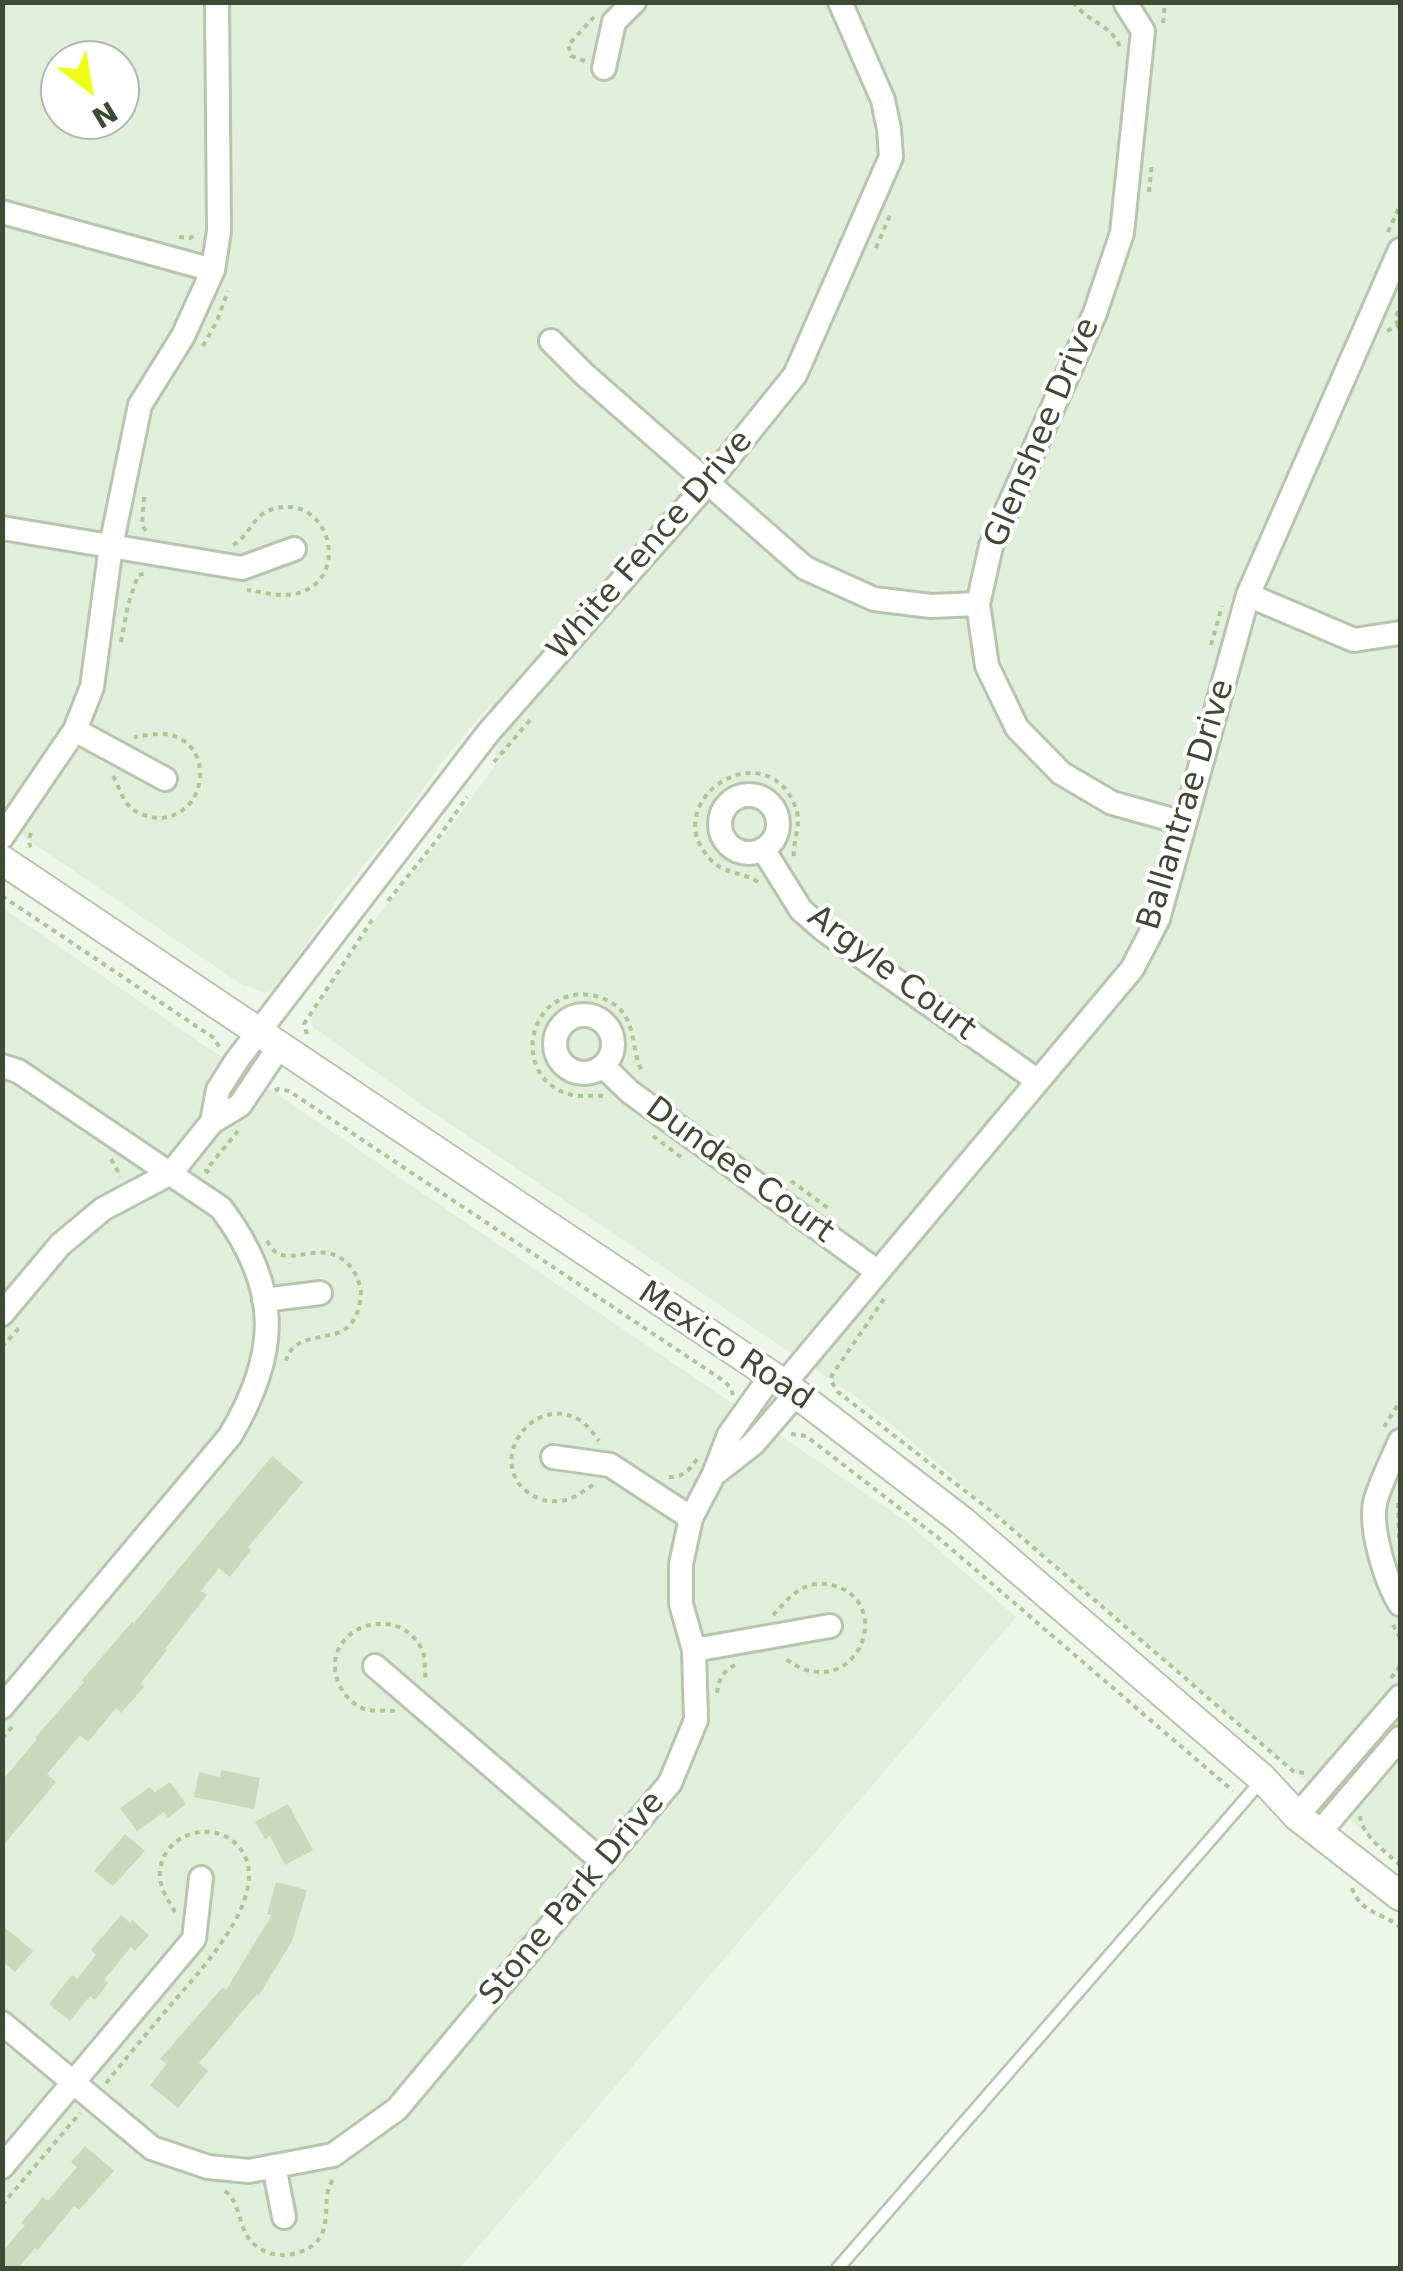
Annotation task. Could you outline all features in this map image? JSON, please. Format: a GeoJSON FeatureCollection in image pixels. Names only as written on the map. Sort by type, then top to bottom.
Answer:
{"type":"FeatureCollection","features":[{"type":"Feature","properties":{"kind":"street"},"geometry":{"type":"LineString","coordinates":[[2,837],[75,730],[92,686],[112,546],[140,406],[222,276],[218,231],[217,2]]}},
{"type":"Feature","properties":{"kind":"street"},"geometry":{"type":"LineString","coordinates":[[604,68],[614,22],[634,2]]}},
{"type":"Feature","properties":{"kind":"street","name":"White Fence Drive"},"geometry":{"type":"LineString","coordinates":[[171,1173],[212,1122],[240,1106],[284,1033],[488,733],[707,484],[796,375],[891,157],[882,100],[840,2]]}},
{"type":"Feature","properties":{"kind":"street","name":"Glenshee Drive"},"geometry":{"type":"LineString","coordinates":[[1119,3],[1143,31],[1122,233],[1095,313],[991,546],[978,604],[986,666],[1018,728],[1061,773],[1112,804],[1184,823]]}},
{"type":"Feature","properties":{"kind":"street"},"geometry":{"type":"LineString","coordinates":[[2,212],[222,276]]}},
{"type":"Feature","properties":{"kind":"street","name":"Ballantrae Drive"},"geometry":{"type":"LineString","coordinates":[[784,1385],[1132,970],[1158,919],[1237,597],[1395,308],[1392,245]]}},
{"type":"Feature","properties":{"kind":"street"},"geometry":{"type":"LineString","coordinates":[[551,340],[584,374],[805,568],[874,599],[930,606],[978,604]]}},
{"type":"Feature","properties":{"kind":"street"},"geometry":{"type":"LineString","coordinates":[[2,528],[242,568],[294,549]]}},
{"type":"Feature","properties":{"kind":"street"},"geometry":{"type":"LineString","coordinates":[[1237,597],[1354,640],[1400,633]]}},
{"type":"Feature","properties":{"kind":"street"},"geometry":{"type":"LineString","coordinates":[[75,730],[165,779]]}},
{"type":"Feature","properties":{"kind":"street","name":"Argyle Court"},"geometry":{"type":"LineString","coordinates":[[764,849],[801,910],[824,930],[1038,1081]]}},
{"type":"Feature","properties":{"kind":"street","name":"Mexico Road"},"geometry":{"type":"LineString","coordinates":[[2,860],[284,1033],[784,1385],[961,1520],[1263,1779],[1308,1824],[1400,1896]]}},
{"type":"Feature","properties":{"kind":"street"},"geometry":{"type":"LineString","coordinates":[[2,1066],[18,1071],[221,1208],[251,1256],[264,1300],[268,1334],[260,1375],[230,1436],[9,1715]]}},
{"type":"Feature","properties":{"kind":"street","name":"Dundee Court"},"geometry":{"type":"LineString","coordinates":[[604,1066],[630,1092],[878,1272]]}},
{"type":"Feature","properties":{"kind":"street"},"geometry":{"type":"LineString","coordinates":[[2,1314],[74,1233],[103,1209],[171,1173]]}},
{"type":"Feature","properties":{"kind":"street"},"geometry":{"type":"LineString","coordinates":[[264,1300],[320,1293]]}},
{"type":"Feature","properties":{"kind":"street","name":"Stone Park Drive"},"geometry":{"type":"LineString","coordinates":[[2,2024],[152,2148],[208,2167],[249,2171],[333,2155],[397,2109],[670,1783],[696,1720],[694,1650],[681,1604],[681,1564],[691,1518],[714,1474],[753,1444],[784,1385]]}},
{"type":"Feature","properties":{"kind":"street"},"geometry":{"type":"LineString","coordinates":[[1400,1441],[1374,1504],[1378,1547],[1390,1588],[1400,1604]]}},
{"type":"Feature","properties":{"kind":"street"},"geometry":{"type":"LineString","coordinates":[[553,1456],[610,1465],[691,1518]]}},
{"type":"Feature","properties":{"kind":"street"},"geometry":{"type":"LineString","coordinates":[[694,1650],[830,1626]]}},
{"type":"Feature","properties":{"kind":"street"},"geometry":{"type":"LineString","coordinates":[[375,1666],[604,1862]]}},
{"type":"Feature","properties":{"kind":"street"},"geometry":{"type":"LineString","coordinates":[[1308,1824],[1394,1689]]}},
{"type":"Feature","properties":{"kind":"street"},"geometry":{"type":"LineString","coordinates":[[1308,1824],[1400,1738]]}},
{"type":"Feature","properties":{"kind":"street"},"geometry":{"type":"LineString","coordinates":[[2,2167],[194,1940],[201,1878]]}},
{"type":"Feature","properties":{"kind":"street"},"geometry":{"type":"LineString","coordinates":[[274,2166],[284,2217]]}},
{"type":"Feature","properties":{"kind":"lane"},"geometry":{"type":"LineString","coordinates":[[838,2268],[1263,1779]]}},
{"type":"Feature","properties":{"kind":"path"},"geometry":{"type":"LineString","coordinates":[[1073,2],[1081,14],[1112,32],[1122,52]]}},
{"type":"Feature","properties":{"kind":"path"},"geometry":{"type":"LineString","coordinates":[[1162,39],[1165,2]]}},
{"type":"Feature","properties":{"kind":"path"},"geometry":{"type":"LineString","coordinates":[[594,16],[568,45],[571,56],[604,68]]}},
{"type":"Feature","properties":{"kind":"path"},"geometry":{"type":"LineString","coordinates":[[1148,200],[1153,148]]}},
{"type":"Feature","properties":{"kind":"path"},"geometry":{"type":"LineString","coordinates":[[1392,245],[1400,205]]}},
{"type":"Feature","properties":{"kind":"path"},"geometry":{"type":"LineString","coordinates":[[178,237],[190,238],[200,228]]}},
{"type":"Feature","properties":{"kind":"path"},"geometry":{"type":"LineString","coordinates":[[201,350],[216,321],[222,276]]}},
{"type":"Feature","properties":{"kind":"path"},"geometry":{"type":"LineString","coordinates":[[145,491],[142,525],[150,534]]}},
{"type":"Feature","properties":{"kind":"path"},"geometry":{"type":"LineString","coordinates":[[230,546],[243,540],[254,520],[284,507],[315,518],[327,537],[326,569],[312,586],[292,595],[243,589]]}},
{"type":"Feature","properties":{"kind":"path"},"geometry":{"type":"LineString","coordinates":[[121,641],[133,587],[138,575],[146,574]]}},
{"type":"Feature","properties":{"kind":"path"},"geometry":{"type":"LineString","coordinates":[[1208,654],[1218,616],[1237,597]]}},
{"type":"Feature","properties":{"kind":"path"},"geometry":{"type":"LineString","coordinates":[[494,762],[532,717]]}},
{"type":"Feature","properties":{"kind":"path"},"geometry":{"type":"LineString","coordinates":[[109,772],[132,808],[152,817],[182,811],[196,796],[201,767],[186,742],[165,734],[127,736]]}},
{"type":"Feature","properties":{"kind":"path"},"geometry":{"type":"LineString","coordinates":[[766,890],[756,880],[718,867],[702,849],[697,816],[714,785],[746,772],[769,777],[787,791],[798,812],[794,863]]}},
{"type":"Feature","properties":{"kind":"path"},"geometry":{"type":"LineString","coordinates":[[387,902],[470,793]]}},
{"type":"Feature","properties":{"kind":"path"},"geometry":{"type":"LineString","coordinates":[[32,830],[30,847],[42,860]]}},
{"type":"Feature","properties":{"kind":"path"},"geometry":{"type":"LineString","coordinates":[[2,896],[214,1038],[220,1057]]}},
{"type":"Feature","properties":{"kind":"path"},"geometry":{"type":"LineString","coordinates":[[284,1033],[374,917]]}},
{"type":"Feature","properties":{"kind":"path"},"geometry":{"type":"LineString","coordinates":[[284,1033],[304,1030],[313,1040]]}},
{"type":"Feature","properties":{"kind":"path"},"geometry":{"type":"LineString","coordinates":[[264,1098],[278,1089],[290,1091],[724,1381],[734,1398]]}},
{"type":"Feature","properties":{"kind":"path"},"geometry":{"type":"LineString","coordinates":[[217,1180],[206,1170],[242,1126]]}},
{"type":"Feature","properties":{"kind":"path"},"geometry":{"type":"LineString","coordinates":[[266,1239],[276,1252],[325,1252],[343,1260],[356,1275],[361,1295],[351,1323],[334,1335],[292,1348],[283,1369]]}},
{"type":"Feature","properties":{"kind":"path"},"geometry":{"type":"LineString","coordinates":[[2,1348],[26,1319]]}},
{"type":"Feature","properties":{"kind":"path"},"geometry":{"type":"LineString","coordinates":[[836,1370],[832,1381],[838,1392],[991,1511],[1293,1771],[1300,1774],[1313,1769]]}},
{"type":"Feature","properties":{"kind":"path"},"geometry":{"type":"LineString","coordinates":[[822,1380],[832,1381]]}},
{"type":"Feature","properties":{"kind":"path"},"geometry":{"type":"LineString","coordinates":[[596,1484],[568,1499],[538,1499],[516,1480],[511,1460],[520,1432],[545,1415],[574,1417],[600,1442]]}},
{"type":"Feature","properties":{"kind":"path"},"geometry":{"type":"LineString","coordinates":[[783,1438],[792,1434],[806,1436],[941,1540],[1244,1801]]}},
{"type":"Feature","properties":{"kind":"path"},"geometry":{"type":"LineString","coordinates":[[666,1477],[674,1478],[690,1470],[700,1454]]}},
{"type":"Feature","properties":{"kind":"path"},"geometry":{"type":"LineString","coordinates":[[1400,1490],[1400,1544]]}},
{"type":"Feature","properties":{"kind":"path"},"geometry":{"type":"LineString","coordinates":[[768,1618],[795,1592],[819,1584],[848,1592],[856,1599],[864,1618],[864,1640],[859,1650],[834,1670],[805,1670],[779,1656]]}},
{"type":"Feature","properties":{"kind":"path"},"geometry":{"type":"LineString","coordinates":[[718,1694],[719,1679],[727,1669],[740,1663]]}},
{"type":"Feature","properties":{"kind":"path"},"geometry":{"type":"LineString","coordinates":[[1394,1689],[1400,1666]]}},
{"type":"Feature","properties":{"kind":"path"},"geometry":{"type":"LineString","coordinates":[[2,1738],[9,1715]]}},
{"type":"Feature","properties":{"kind":"path"},"geometry":{"type":"LineString","coordinates":[[1362,1811],[1360,1821],[1365,1832],[1400,1864]]}},
{"type":"Feature","properties":{"kind":"path"},"geometry":{"type":"LineString","coordinates":[[1350,1885],[1355,1898],[1400,1928]]}},
{"type":"Feature","properties":{"kind":"path"},"geometry":{"type":"LineString","coordinates":[[80,2113],[73,2083],[114,2092]]}},
{"type":"Feature","properties":{"kind":"path"},"geometry":{"type":"LineString","coordinates":[[214,2187],[226,2192],[236,2203],[249,2240],[267,2252],[288,2255],[308,2248],[322,2233],[328,2213],[326,2191],[343,2170]]}},
{"type":"Feature","properties":{"kind":"shaded area"},"geometry":{"type":"Polygon","coordinates":[[[2,3],[1400,3],[1400,1863],[852,1394],[314,1028],[314,1010],[374,921],[497,763],[491,704],[343,891],[276,988],[264,993],[244,986],[3,823],[2,3]]]}},
{"type":"Feature","properties":{"kind":"shaded area"},"geometry":{"type":"Polygon","coordinates":[[[2,908],[903,1519],[1016,1617],[460,2268],[3,2268],[2,908]]]}},
{"type":"Feature","properties":{"kind":"building"},"geometry":{"type":"Polygon","coordinates":[[[272,1456],[303,1482],[248,1547],[251,1550],[230,1577],[219,1568],[201,1591],[207,1595],[140,1684],[144,1687],[121,1713],[116,1708],[88,1742],[80,1735],[47,1774],[56,1782],[2,1847],[2,1781],[82,1680],[272,1456]]]}},
{"type":"Feature","properties":{"kind":"building"},"geometry":{"type":"Polygon","coordinates":[[[221,1770],[260,1778],[254,1809],[194,1797],[199,1772],[220,1777],[221,1770]]]}},
{"type":"Feature","properties":{"kind":"building"},"geometry":{"type":"Polygon","coordinates":[[[170,1782],[186,1804],[168,1818],[164,1812],[137,1831],[120,1808],[150,1787],[155,1792],[170,1782]]]}},
{"type":"Feature","properties":{"kind":"building"},"geometry":{"type":"Polygon","coordinates":[[[288,1804],[313,1850],[285,1865],[270,1836],[265,1839],[255,1822],[288,1804]]]}},
{"type":"Feature","properties":{"kind":"building"},"geometry":{"type":"Polygon","coordinates":[[[125,1834],[145,1851],[113,1886],[94,1871],[125,1834]]]}},
{"type":"Feature","properties":{"kind":"building"},"geometry":{"type":"Polygon","coordinates":[[[276,1882],[307,1890],[292,1941],[259,1995],[199,2063],[208,2071],[178,2108],[150,2085],[167,2064],[160,2059],[223,1987],[226,1990],[272,1915],[267,1914],[276,1882]]]}},
{"type":"Feature","properties":{"kind":"building"},"geometry":{"type":"Polygon","coordinates":[[[121,1915],[149,1935],[135,1951],[131,1947],[104,1980],[108,1983],[95,2000],[90,1996],[70,2021],[49,2004],[72,1975],[77,1979],[96,1955],[91,1950],[121,1915]]]}},
{"type":"Feature","properties":{"kind":"building"},"geometry":{"type":"Polygon","coordinates":[[[2,1925],[33,1951],[15,1972],[2,1961],[2,1925]]]}},
{"type":"Feature","properties":{"kind":"building"},"geometry":{"type":"Polygon","coordinates":[[[85,2146],[114,2171],[79,2210],[74,2206],[18,2268],[2,2268],[2,2252],[25,2225],[21,2223],[43,2197],[48,2201],[77,2167],[71,2162],[85,2146]]]}}]}
